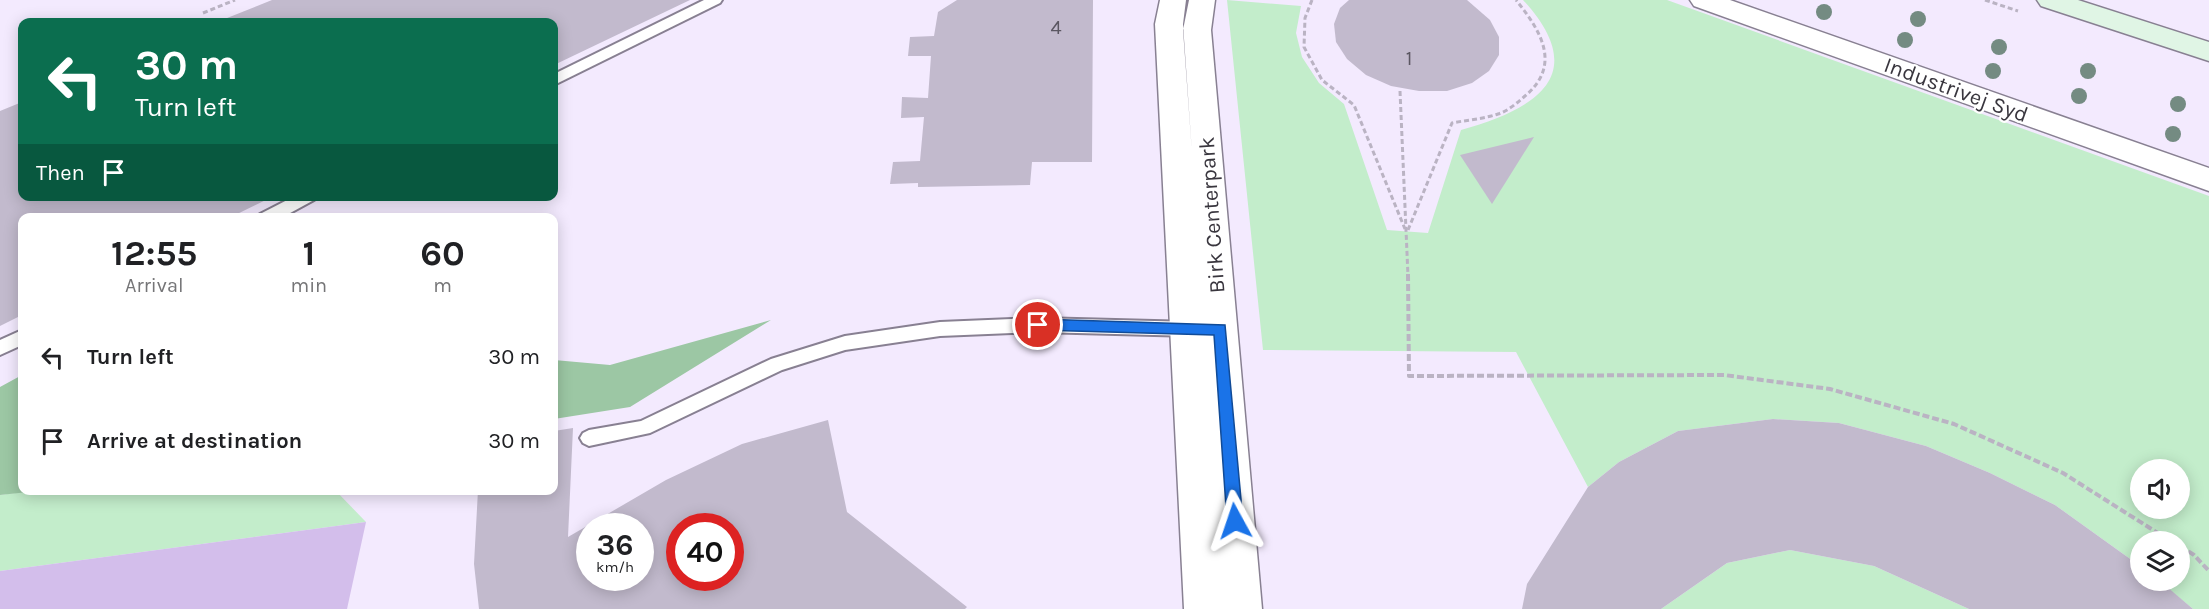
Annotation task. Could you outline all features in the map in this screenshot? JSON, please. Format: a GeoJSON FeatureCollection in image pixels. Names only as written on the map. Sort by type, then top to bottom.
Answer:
{"type":"FeatureCollection","features":[{"type":"Feature","properties":{"kind":"main road"},"geometry":{"type":"LineString","coordinates":[[2050,0],[2209,52]]}},
{"type":"Feature","properties":{"kind":"street","name":"Birk Centerpark"},"geometry":{"type":"LineString","coordinates":[[1173,0],[1169,24],[1204,609]]}},
{"type":"Feature","properties":{"kind":"street","name":"Birk Centerpark"},"geometry":{"type":"LineString","coordinates":[[1202,0],[1197,30],[1242,609]]}},
{"type":"Feature","properties":{"kind":"street","name":"Industrivej Syd"},"geometry":{"type":"LineString","coordinates":[[1703,0],[2209,180]]}},
{"type":"Feature","properties":{"kind":"lane"},"geometry":{"type":"LineString","coordinates":[[558,78],[715,0]]}},
{"type":"Feature","properties":{"kind":"lane"},"geometry":{"type":"LineString","coordinates":[[276,213],[299,201]]}},
{"type":"Feature","properties":{"kind":"lane"},"geometry":{"type":"LineString","coordinates":[[589,438],[644,428],[777,364],[845,343],[940,329],[1038,325],[1221,329]]}},
{"type":"Feature","properties":{"kind":"lane"},"geometry":{"type":"LineString","coordinates":[[0,348],[18,338]]}},
{"type":"Feature","properties":{"kind":"path"},"geometry":{"type":"LineString","coordinates":[[203,13],[235,0]]}},
{"type":"Feature","properties":{"kind":"path"},"geometry":{"type":"LineString","coordinates":[[1312,0],[1305,18],[1304,47],[1322,80],[1354,105],[1407,233]]}},
{"type":"Feature","properties":{"kind":"path"},"geometry":{"type":"LineString","coordinates":[[1407,233],[1452,123],[1500,113],[1530,93],[1544,74],[1546,50],[1535,22],[1516,0]]}},
{"type":"Feature","properties":{"kind":"path"},"geometry":{"type":"LineString","coordinates":[[1400,91],[1407,233],[1409,376],[1724,375],[1830,389],[1965,429],[2063,473],[2155,531]]}},
{"type":"Feature","properties":{"kind":"path"},"geometry":{"type":"LineString","coordinates":[[2190,552],[2209,571]]}},
{"type":"Feature","properties":{"kind":"green space"},"geometry":{"type":"Polygon","coordinates":[[[1227,0],[1301,6],[1296,33],[1302,57],[1319,83],[1344,104],[1387,230],[1428,233],[1461,130],[1512,111],[1532,99],[1546,85],[1553,69],[1553,49],[1543,26],[1523,0],[1667,0],[2209,196],[2209,609],[2193,609],[2171,591],[2190,591],[2190,531],[2130,531],[2130,559],[2055,505],[1990,473],[1926,446],[1839,423],[1773,419],[1678,431],[1619,462],[1588,487],[1516,352],[1263,350],[1227,0]]]}},
{"type":"Feature","properties":{"kind":"green space"},"geometry":{"type":"Polygon","coordinates":[[[771,320],[630,407],[558,418],[558,360],[610,365],[771,320]]]}},
{"type":"Feature","properties":{"kind":"green space"},"geometry":{"type":"Polygon","coordinates":[[[18,377],[18,493],[0,495],[0,387],[18,377]]]}},
{"type":"Feature","properties":{"kind":"green space"},"geometry":{"type":"Polygon","coordinates":[[[18,493],[18,495],[340,495],[366,522],[0,571],[0,495],[18,493]]]}},
{"type":"Feature","properties":{"kind":"green space"},"geometry":{"type":"Polygon","coordinates":[[[1790,550],[1874,566],[1969,609],[1661,609],[1727,563],[1790,550]]]}},
{"type":"Feature","properties":{"kind":"shaded area"},"geometry":{"type":"Polygon","coordinates":[[[366,522],[347,609],[0,609],[0,571],[366,522]]]}},
{"type":"Feature","properties":{"kind":"building"},"geometry":{"type":"Polygon","coordinates":[[[272,0],[690,0],[558,63],[558,18],[227,18],[272,0]]]}},
{"type":"Feature","properties":{"kind":"building"},"geometry":{"type":"Polygon","coordinates":[[[957,0],[1093,0],[1092,162],[1032,162],[1030,185],[918,187],[918,183],[890,184],[893,162],[920,161],[924,117],[901,118],[902,97],[928,98],[931,56],[908,56],[910,37],[934,36],[938,12],[957,0]]]}},
{"type":"Feature","properties":{"kind":"building"},"geometry":{"type":"Polygon","coordinates":[[[1349,0],[1467,0],[1490,20],[1499,37],[1499,55],[1489,71],[1472,83],[1447,91],[1419,91],[1391,86],[1366,75],[1347,59],[1336,42],[1334,24],[1340,8],[1349,0]]]}},
{"type":"Feature","properties":{"kind":"building"},"geometry":{"type":"Polygon","coordinates":[[[18,104],[18,201],[264,201],[239,213],[18,213],[18,317],[0,326],[0,111],[18,104]]]}},
{"type":"Feature","properties":{"kind":"building"},"geometry":{"type":"Polygon","coordinates":[[[1534,137],[1492,204],[1460,155],[1534,137]]]}},
{"type":"Feature","properties":{"kind":"building"},"geometry":{"type":"Polygon","coordinates":[[[1773,419],[1839,423],[1926,446],[1990,473],[2055,505],[2130,559],[2130,591],[2172,591],[2193,609],[1969,609],[1874,566],[1790,550],[1727,563],[1661,609],[1522,609],[1527,584],[1588,487],[1619,462],[1678,431],[1773,419]]]}},
{"type":"Feature","properties":{"kind":"building"},"geometry":{"type":"Polygon","coordinates":[[[828,420],[847,512],[967,607],[965,609],[479,609],[474,564],[478,495],[558,495],[558,430],[573,428],[568,537],[576,532],[576,591],[654,591],[654,513],[609,513],[666,480],[742,444],[828,420]]]}},
{"type":"Feature","properties":{"kind":"route"},"geometry":{"type":"LineString","coordinates":[[1038,325],[1221,329],[1235,521]]}}]}
